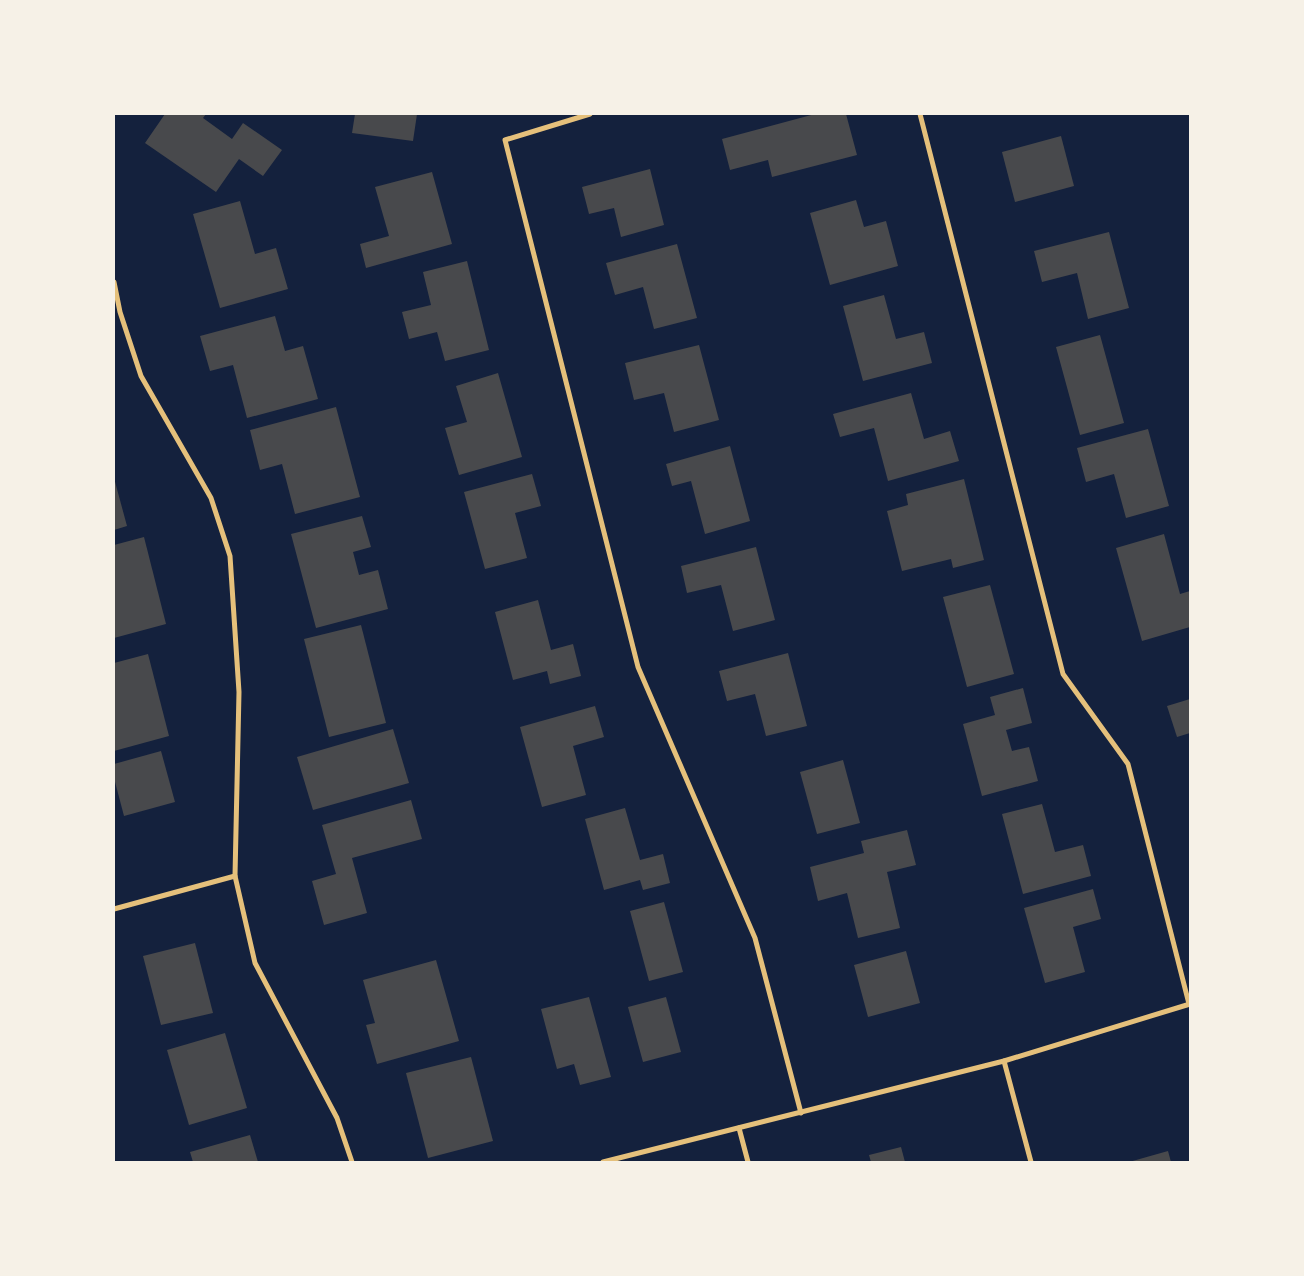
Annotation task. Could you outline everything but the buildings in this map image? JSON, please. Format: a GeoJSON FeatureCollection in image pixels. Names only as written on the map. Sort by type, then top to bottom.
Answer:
{"type":"FeatureCollection","features":[{"type":"Feature","properties":{"kind":"street"},"geometry":{"type":"LineString","coordinates":[[590,114],[505,140],[638,667],[755,938],[801,1113]]}},
{"type":"Feature","properties":{"kind":"street"},"geometry":{"type":"LineString","coordinates":[[603,1162],[1004,1061],[1190,1004],[1128,764],[1062,674],[920,114]]}},
{"type":"Feature","properties":{"kind":"street"},"geometry":{"type":"LineString","coordinates":[[114,282],[120,312],[141,376],[211,498],[230,556],[239,692],[235,876],[255,963],[337,1118],[352,1162]]}},
{"type":"Feature","properties":{"kind":"street"},"geometry":{"type":"LineString","coordinates":[[114,910],[235,876]]}},
{"type":"Feature","properties":{"kind":"street"},"geometry":{"type":"LineString","coordinates":[[1004,1061],[1031,1162]]}},
{"type":"Feature","properties":{"kind":"street"},"geometry":{"type":"LineString","coordinates":[[739,1128],[748,1162]]}}]}
